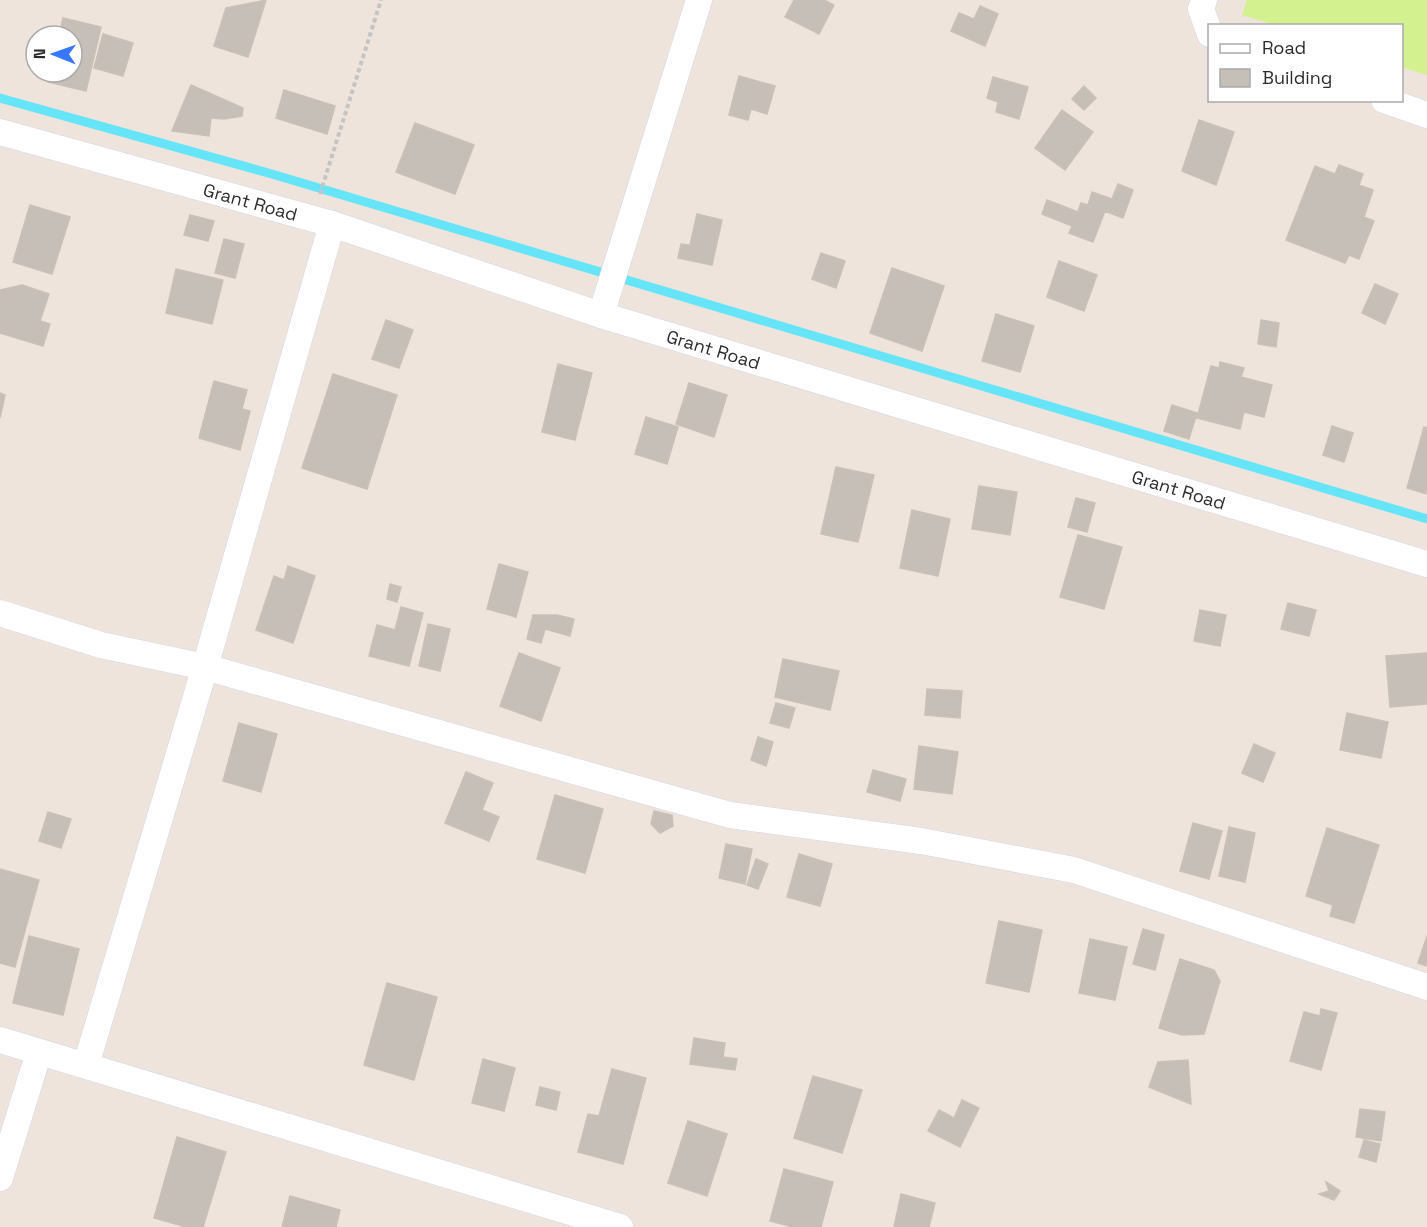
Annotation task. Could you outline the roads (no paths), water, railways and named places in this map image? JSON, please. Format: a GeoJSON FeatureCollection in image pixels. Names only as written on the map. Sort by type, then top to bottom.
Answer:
{"type":"FeatureCollection","features":[{"type":"Feature","properties":{"kind":"street"},"geometry":{"type":"LineString","coordinates":[[601,315],[699,0]]}},
{"type":"Feature","properties":{"kind":"street"},"geometry":{"type":"LineString","coordinates":[[1204,0],[1201,9],[1208,31]]}},
{"type":"Feature","properties":{"kind":"street"},"geometry":{"type":"LineString","coordinates":[[1390,102],[1427,115]]}},
{"type":"Feature","properties":{"kind":"street","name":"Grant Road"},"geometry":{"type":"LineString","coordinates":[[0,132],[322,222],[601,315],[1427,564]]}},
{"type":"Feature","properties":{"kind":"street"},"geometry":{"type":"LineString","coordinates":[[86,1065],[205,667],[322,222]]}},
{"type":"Feature","properties":{"kind":"street"},"geometry":{"type":"LineString","coordinates":[[0,614],[101,645],[205,667],[730,816],[921,841],[1074,870],[1427,987]]}},
{"type":"Feature","properties":{"kind":"street"},"geometry":{"type":"LineString","coordinates":[[0,1040],[620,1227]]}},
{"type":"Feature","properties":{"kind":"street"},"geometry":{"type":"LineString","coordinates":[[0,1178],[39,1052]]}},
{"type":"Feature","properties":{"kind":"waterway"},"geometry":{"type":"LineString","coordinates":[[0,98],[272,174],[1427,519]]}}]}
